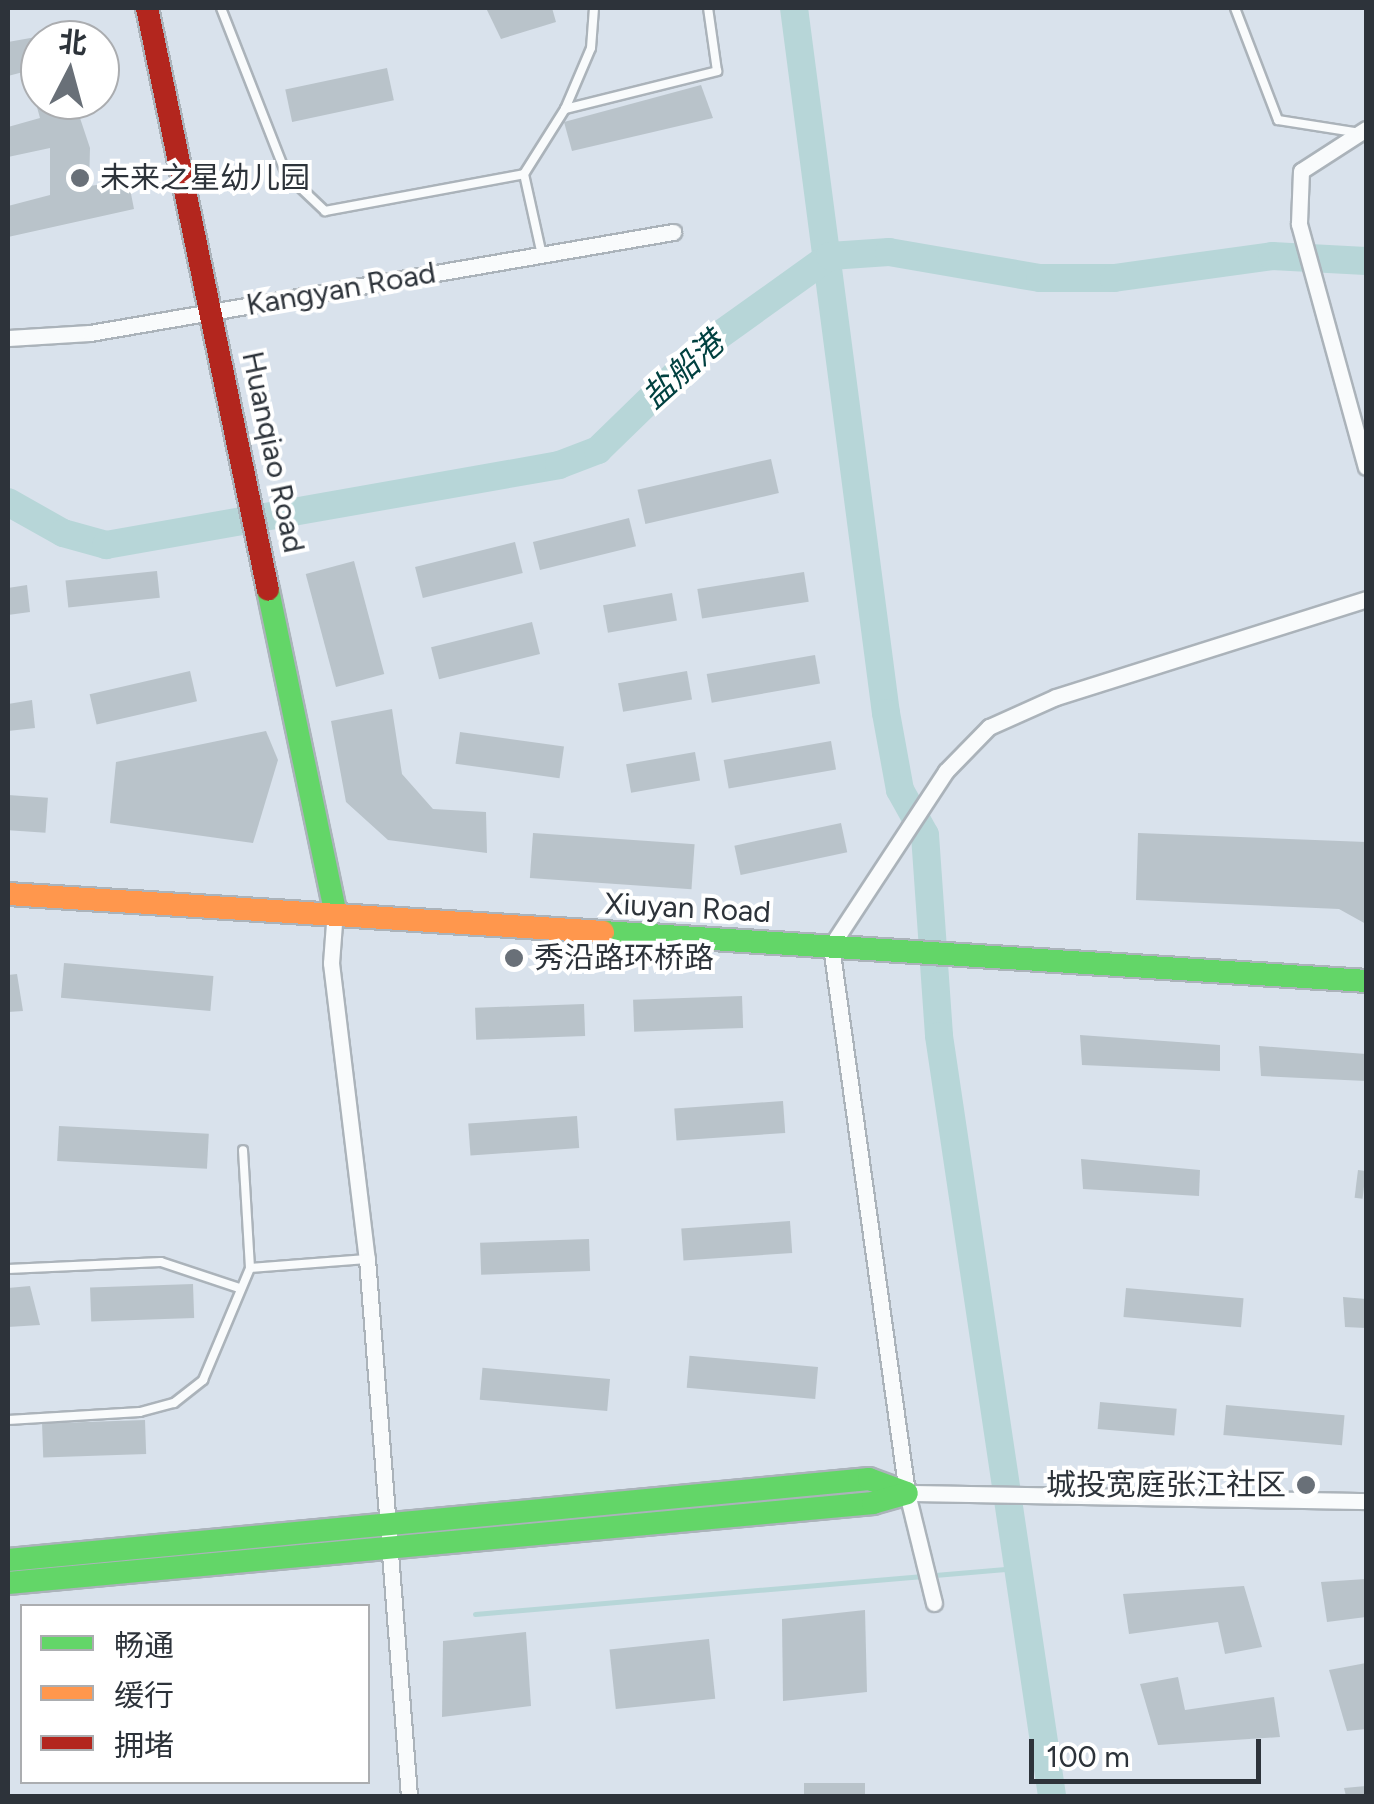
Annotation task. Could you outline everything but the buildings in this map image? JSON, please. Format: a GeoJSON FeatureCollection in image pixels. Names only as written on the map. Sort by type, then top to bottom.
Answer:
{"type":"FeatureCollection","features":[{"type":"Feature","properties":{"kind":"street","name":"Huanqiao Road"},"geometry":{"type":"LineString","coordinates":[[147,8],[264,552],[335,910]]}},
{"type":"Feature","properties":{"kind":"street"},"geometry":{"type":"LineString","coordinates":[[1360,131],[1301,170],[1299,224],[1366,468]]}},
{"type":"Feature","properties":{"kind":"street","name":"Kangyan Road"},"geometry":{"type":"LineString","coordinates":[[8,338],[90,333],[673,232]]}},
{"type":"Feature","properties":{"kind":"street"},"geometry":{"type":"LineString","coordinates":[[934,1604],[907,1493],[831,946],[946,771],[989,726],[1056,697],[1366,599]]}},
{"type":"Feature","properties":{"kind":"street","name":"Xiuyan Road"},"geometry":{"type":"LineString","coordinates":[[8,894],[335,910],[518,930],[1366,981]]}},
{"type":"Feature","properties":{"kind":"street"},"geometry":{"type":"LineString","coordinates":[[335,910],[332,963],[366,1260],[409,1796]]}},
{"type":"Feature","properties":{"kind":"street"},"geometry":{"type":"LineString","coordinates":[[8,1560],[873,1503],[907,1493],[1366,1501]]}},
{"type":"Feature","properties":{"kind":"street"},"geometry":{"type":"LineString","coordinates":[[8,1583],[386,1535]]}},
{"type":"Feature","properties":{"kind":"lane"},"geometry":{"type":"LineString","coordinates":[[220,8],[286,174],[325,211],[524,174]]}},
{"type":"Feature","properties":{"kind":"lane"},"geometry":{"type":"LineString","coordinates":[[542,255],[524,174],[566,109],[591,48],[594,8]]}},
{"type":"Feature","properties":{"kind":"lane"},"geometry":{"type":"LineString","coordinates":[[566,109],[717,71],[708,8]]}},
{"type":"Feature","properties":{"kind":"lane"},"geometry":{"type":"LineString","coordinates":[[1235,8],[1278,120],[1360,131]]}},
{"type":"Feature","properties":{"kind":"lane"},"geometry":{"type":"LineString","coordinates":[[8,1420],[140,1412],[174,1403],[203,1380],[250,1268],[243,1150]]}},
{"type":"Feature","properties":{"kind":"lane"},"geometry":{"type":"LineString","coordinates":[[250,1268],[366,1260]]}},
{"type":"Feature","properties":{"kind":"lane"},"geometry":{"type":"LineString","coordinates":[[8,1269],[161,1262],[239,1288]]}},
{"type":"Feature","properties":{"kind":"waterway"},"geometry":{"type":"LineString","coordinates":[[794,8],[886,713],[900,790],[925,835],[939,1036],[1052,1796]]}},
{"type":"Feature","properties":{"kind":"waterway","name":"盐船港"},"geometry":{"type":"LineString","coordinates":[[8,502],[63,533],[106,545],[559,465],[598,450],[707,344],[830,256],[889,252],[1040,278],[1114,278],[1272,256],[1366,261]]}},
{"type":"Feature","properties":{"kind":"waterway"},"geometry":{"type":"LineString","coordinates":[[475,1614],[1017,1568]]}},
{"type":"Feature","properties":{"kind":"traffic: fast"},"geometry":{"type":"LineString","coordinates":[[268,590],[335,910]]}},
{"type":"Feature","properties":{"kind":"traffic: fast"},"geometry":{"type":"LineString","coordinates":[[603,932],[1366,981]]}},
{"type":"Feature","properties":{"kind":"traffic: fast"},"geometry":{"type":"LineString","coordinates":[[8,1560],[869,1479],[907,1493]]}},
{"type":"Feature","properties":{"kind":"traffic: fast"},"geometry":{"type":"LineString","coordinates":[[8,1583],[873,1503],[907,1493]]}},
{"type":"Feature","properties":{"kind":"traffic: slow"},"geometry":{"type":"LineString","coordinates":[[8,894],[603,932]]}},
{"type":"Feature","properties":{"kind":"traffic: jam"},"geometry":{"type":"LineString","coordinates":[[147,8],[268,590]]}},
{"type":"Feature","properties":{"kind":"place","name":"未来之星幼儿园"},"geometry":{"type":"Point","coordinates":[80,178]}},
{"type":"Feature","properties":{"kind":"place","name":"秀沿路环桥路"},"geometry":{"type":"Point","coordinates":[514,958]}},
{"type":"Feature","properties":{"kind":"place","name":"城投宽庭张江社区"},"geometry":{"type":"Point","coordinates":[1306,1485]}}]}
